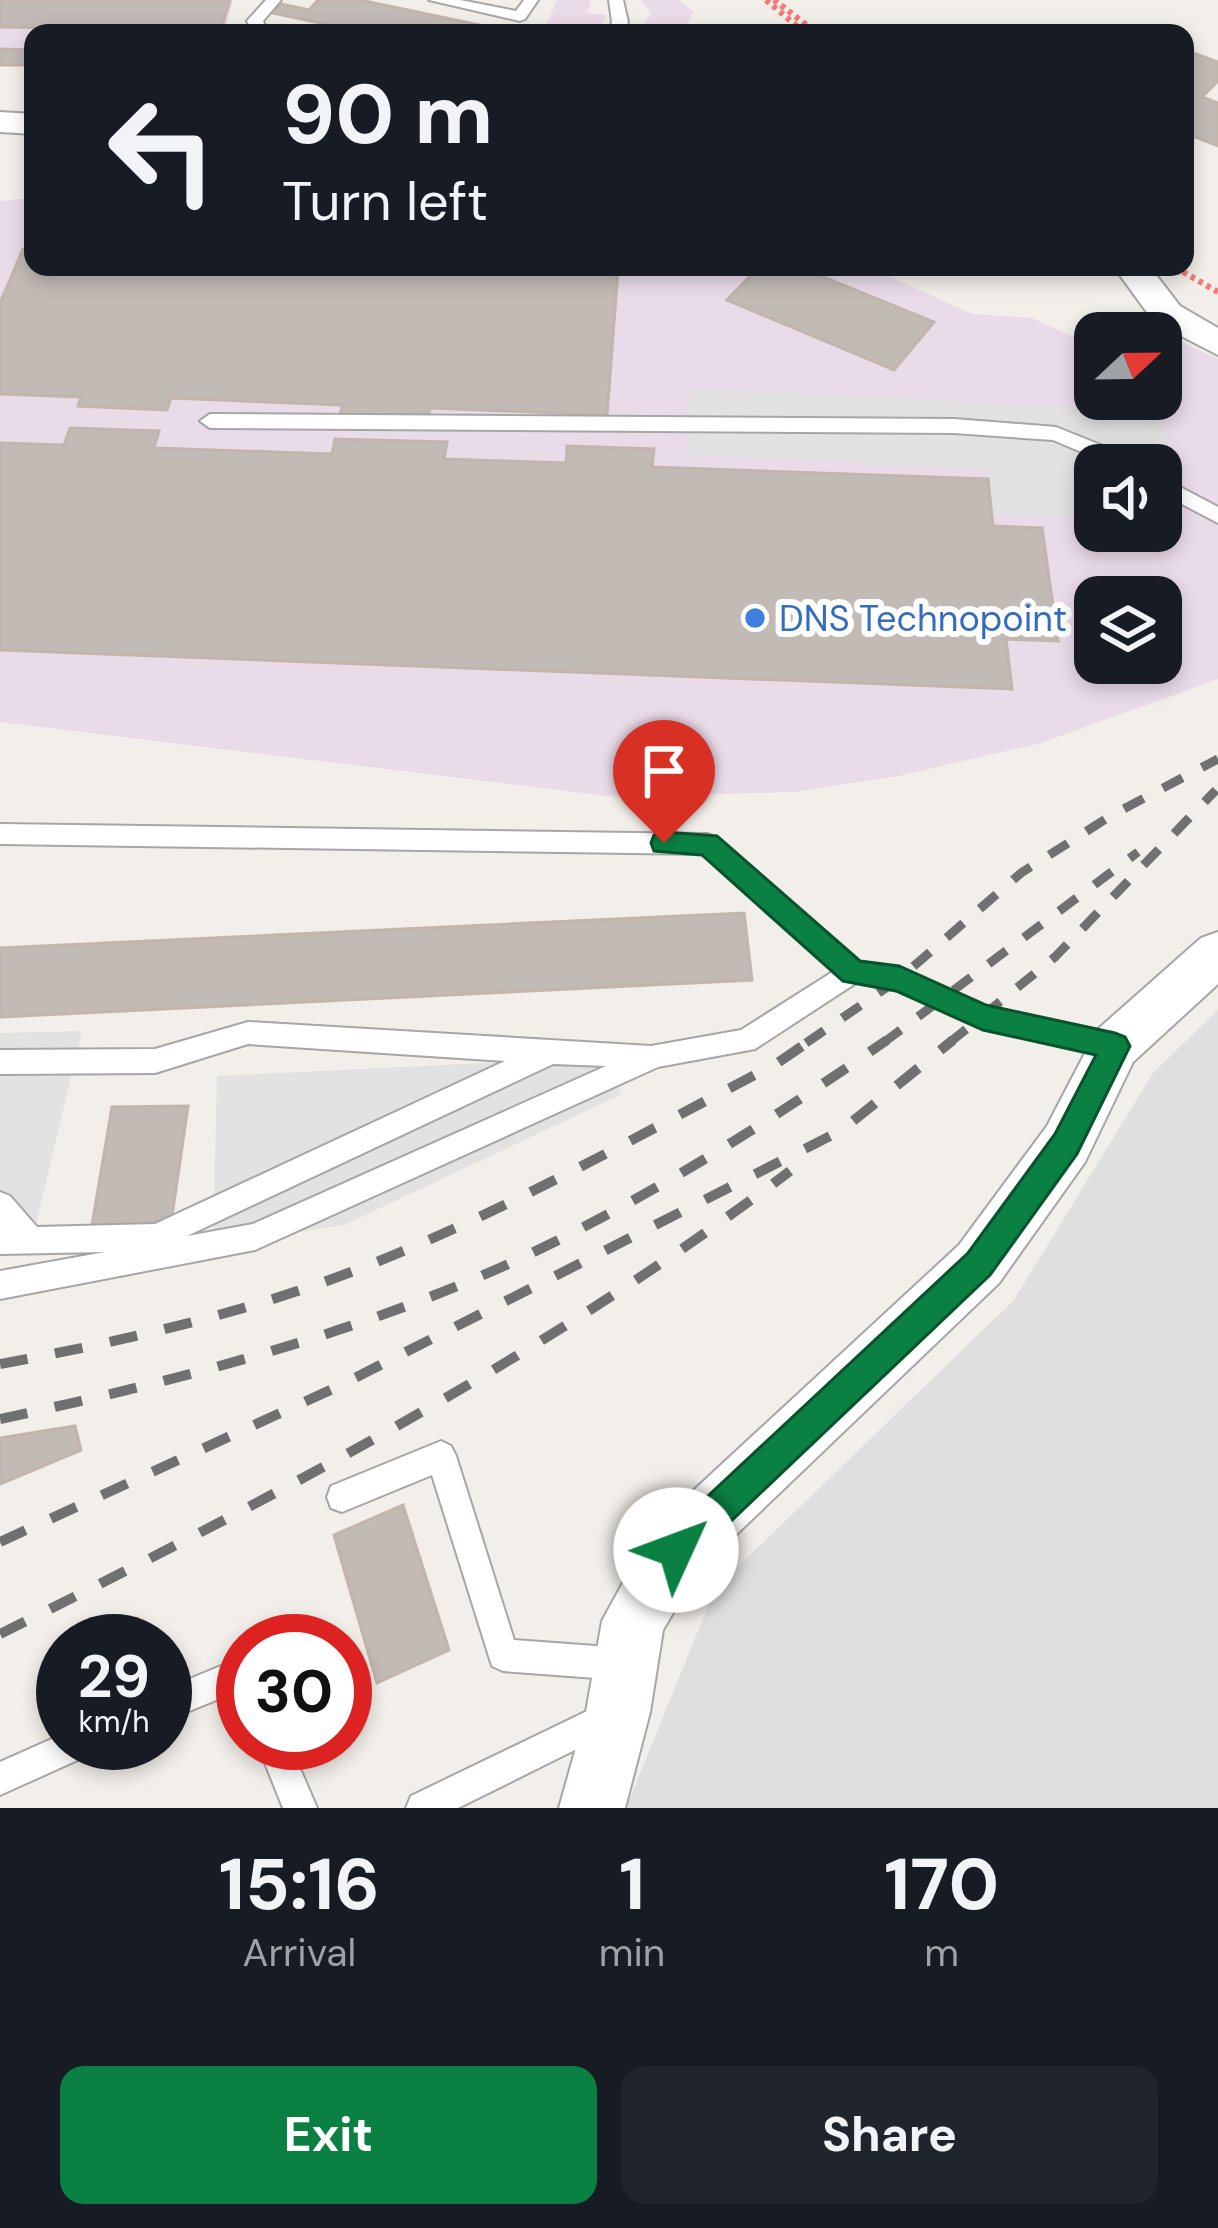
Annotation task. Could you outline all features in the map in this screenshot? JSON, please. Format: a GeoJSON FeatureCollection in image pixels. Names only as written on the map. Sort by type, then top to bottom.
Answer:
{"type":"FeatureCollection","features":[{"type":"Feature","properties":{"kind":"street"},"geometry":{"type":"LineString","coordinates":[[1137,276],[1150,302],[1175,323],[1218,343]]}},
{"type":"Feature","properties":{"kind":"street"},"geometry":{"type":"LineString","coordinates":[[592,1808],[622,1688],[633,1621],[676,1550],[979,1264],[1066,1144],[1115,1046],[1218,953]]}},
{"type":"Feature","properties":{"kind":"lane"},"geometry":{"type":"LineString","coordinates":[[256,24],[274,0]]}},
{"type":"Feature","properties":{"kind":"lane"},"geometry":{"type":"LineString","coordinates":[[436,0],[520,16]]}},
{"type":"Feature","properties":{"kind":"lane"},"geometry":{"type":"LineString","coordinates":[[517,24],[530,0]]}},
{"type":"Feature","properties":{"kind":"lane"},"geometry":{"type":"LineString","coordinates":[[210,421],[954,426],[1056,434],[1080,444]]}},
{"type":"Feature","properties":{"kind":"lane"},"geometry":{"type":"LineString","coordinates":[[1182,496],[1218,516]]}},
{"type":"Feature","properties":{"kind":"lane"},"geometry":{"type":"LineString","coordinates":[[0,834],[708,844],[853,972],[899,979],[983,1017],[1115,1046]]}},
{"type":"Feature","properties":{"kind":"lane"},"geometry":{"type":"LineString","coordinates":[[0,1062],[155,1061],[248,1033],[656,1056],[746,1041],[853,972]]}},
{"type":"Feature","properties":{"kind":"lane"},"geometry":{"type":"LineString","coordinates":[[0,1241],[157,1237],[551,1052]]}},
{"type":"Feature","properties":{"kind":"lane"},"geometry":{"type":"LineString","coordinates":[[0,1285],[255,1237],[656,1056]]}},
{"type":"Feature","properties":{"kind":"lane"},"geometry":{"type":"LineString","coordinates":[[0,1205],[31,1240]]}},
{"type":"Feature","properties":{"kind":"lane"},"geometry":{"type":"LineString","coordinates":[[342,1497],[441,1456],[503,1655],[622,1688]]}},
{"type":"Feature","properties":{"kind":"lane"},"geometry":{"type":"LineString","coordinates":[[423,1808],[622,1688]]}},
{"type":"Feature","properties":{"kind":"lane"},"geometry":{"type":"LineString","coordinates":[[0,1779],[36,1763]]}},
{"type":"Feature","properties":{"kind":"lane"},"geometry":{"type":"LineString","coordinates":[[284,1770],[300,1808]]}},
{"type":"Feature","properties":{"kind":"path"},"geometry":{"type":"LineString","coordinates":[[770,0],[795,24]]}},
{"type":"Feature","properties":{"kind":"path"},"geometry":{"type":"LineString","coordinates":[[770,0],[804,24]]}},
{"type":"Feature","properties":{"kind":"path"},"geometry":{"type":"LineString","coordinates":[[1190,276],[1218,292]]}},
{"type":"Feature","properties":{"kind":"shaded area"},"geometry":{"type":"Polygon","coordinates":[[[0,0],[233,0],[227,24],[24,24],[24,65],[0,65],[0,0]]]}},
{"type":"Feature","properties":{"kind":"shaded area"},"geometry":{"type":"Polygon","coordinates":[[[557,0],[591,0],[587,13],[606,15],[602,24],[547,24],[557,0]]]}},
{"type":"Feature","properties":{"kind":"shaded area"},"geometry":{"type":"Polygon","coordinates":[[[641,0],[680,0],[694,12],[687,24],[645,24],[651,14],[641,0]]]}},
{"type":"Feature","properties":{"kind":"shaded area"},"geometry":{"type":"Polygon","coordinates":[[[24,199],[24,276],[889,276],[972,314],[1032,318],[1074,337],[1074,420],[1182,420],[1182,342],[1218,359],[1218,679],[1041,743],[898,776],[793,792],[616,797],[0,722],[0,201],[24,199]]]}},
{"type":"Feature","properties":{"kind":"shaded area"},"geometry":{"type":"Polygon","coordinates":[[[691,388],[1074,407],[1074,420],[1162,420],[1167,444],[1074,444],[1074,517],[994,514],[988,469],[686,455],[691,388]]]}},
{"type":"Feature","properties":{"kind":"shaded area"},"geometry":{"type":"Polygon","coordinates":[[[1218,1010],[1218,1808],[626,1808],[715,1589],[1014,1300],[1153,1073],[1218,1010]]]}},
{"type":"Feature","properties":{"kind":"shaded area"},"geometry":{"type":"Polygon","coordinates":[[[82,1031],[32,1241],[0,1243],[0,1033],[82,1031]]]}},
{"type":"Feature","properties":{"kind":"shaded area"},"geometry":{"type":"Polygon","coordinates":[[[605,1057],[622,1094],[344,1225],[213,1245],[217,1076],[605,1057]]]}},
{"type":"Feature","properties":{"kind":"building"},"geometry":{"type":"Polygon","coordinates":[[[0,0],[230,0],[223,24],[0,27],[0,0]]]}},
{"type":"Feature","properties":{"kind":"building"},"geometry":{"type":"Polygon","coordinates":[[[318,0],[360,0],[474,24],[325,24],[273,13],[281,4],[309,10],[318,0]]]}},
{"type":"Feature","properties":{"kind":"building"},"geometry":{"type":"Polygon","coordinates":[[[0,49],[24,50],[24,65],[0,65],[0,49]]]}},
{"type":"Feature","properties":{"kind":"building"},"geometry":{"type":"Polygon","coordinates":[[[1194,53],[1218,62],[1218,81],[1202,97],[1218,103],[1218,146],[1194,137],[1194,53]]]}},
{"type":"Feature","properties":{"kind":"building"},"geometry":{"type":"Polygon","coordinates":[[[23,249],[24,276],[618,276],[607,415],[430,408],[428,419],[340,416],[342,405],[171,398],[167,410],[78,406],[81,397],[0,394],[0,303],[23,249]]]}},
{"type":"Feature","properties":{"kind":"building"},"geometry":{"type":"Polygon","coordinates":[[[750,276],[821,276],[934,322],[894,370],[727,300],[750,276]]]}},
{"type":"Feature","properties":{"kind":"building"},"geometry":{"type":"Polygon","coordinates":[[[70,428],[159,431],[154,448],[332,454],[335,439],[447,442],[444,459],[566,463],[567,446],[654,449],[652,467],[988,479],[993,526],[1042,528],[1058,641],[1006,639],[1012,689],[0,650],[0,443],[64,445],[70,428]]]}},
{"type":"Feature","properties":{"kind":"building"},"geometry":{"type":"Polygon","coordinates":[[[744,913],[752,980],[0,1017],[0,948],[744,913]]]}},
{"type":"Feature","properties":{"kind":"building"},"geometry":{"type":"Polygon","coordinates":[[[188,1106],[171,1223],[92,1225],[112,1107],[188,1106]]]}},
{"type":"Feature","properties":{"kind":"building"},"geometry":{"type":"Polygon","coordinates":[[[75,1426],[81,1450],[0,1484],[0,1438],[75,1426]]]}},
{"type":"Feature","properties":{"kind":"building"},"geometry":{"type":"Polygon","coordinates":[[[403,1505],[449,1650],[377,1683],[372,1666],[372,1614],[357,1614],[334,1535],[403,1505]]]}},
{"type":"Feature","properties":{"kind":"railway"},"geometry":{"type":"LineString","coordinates":[[806,1043],[899,979],[1021,873],[1112,815],[1218,759]]}},
{"type":"Feature","properties":{"kind":"railway"},"geometry":{"type":"LineString","coordinates":[[949,1043],[1055,957],[1216,790]]}},
{"type":"Feature","properties":{"kind":"railway"},"geometry":{"type":"LineString","coordinates":[[883,1043],[1138,852]]}},
{"type":"Feature","properties":{"kind":"railway"},"geometry":{"type":"LineString","coordinates":[[0,1364],[202,1320],[380,1261],[552,1181],[776,1064],[811,1040]]}},
{"type":"Feature","properties":{"kind":"railway"},"geometry":{"type":"LineString","coordinates":[[0,1419],[256,1356],[382,1315],[504,1266],[700,1162],[887,1040]]}},
{"type":"Feature","properties":{"kind":"railway"},"geometry":{"type":"LineString","coordinates":[[0,1542],[339,1386],[842,1130],[953,1040]]}},
{"type":"Feature","properties":{"kind":"railway"},"geometry":{"type":"LineString","coordinates":[[0,1634],[406,1421],[601,1303],[790,1171]]}},
{"type":"Feature","properties":{"kind":"place","name":"DNS Technopoint"},"geometry":{"type":"Point","coordinates":[755,618]}},
{"type":"Feature","properties":{"kind":"route"},"geometry":{"type":"LineString","coordinates":[[664,843],[708,844],[853,972],[899,979],[983,1017],[1115,1046],[1066,1144],[979,1264],[676,1550]]}}]}
